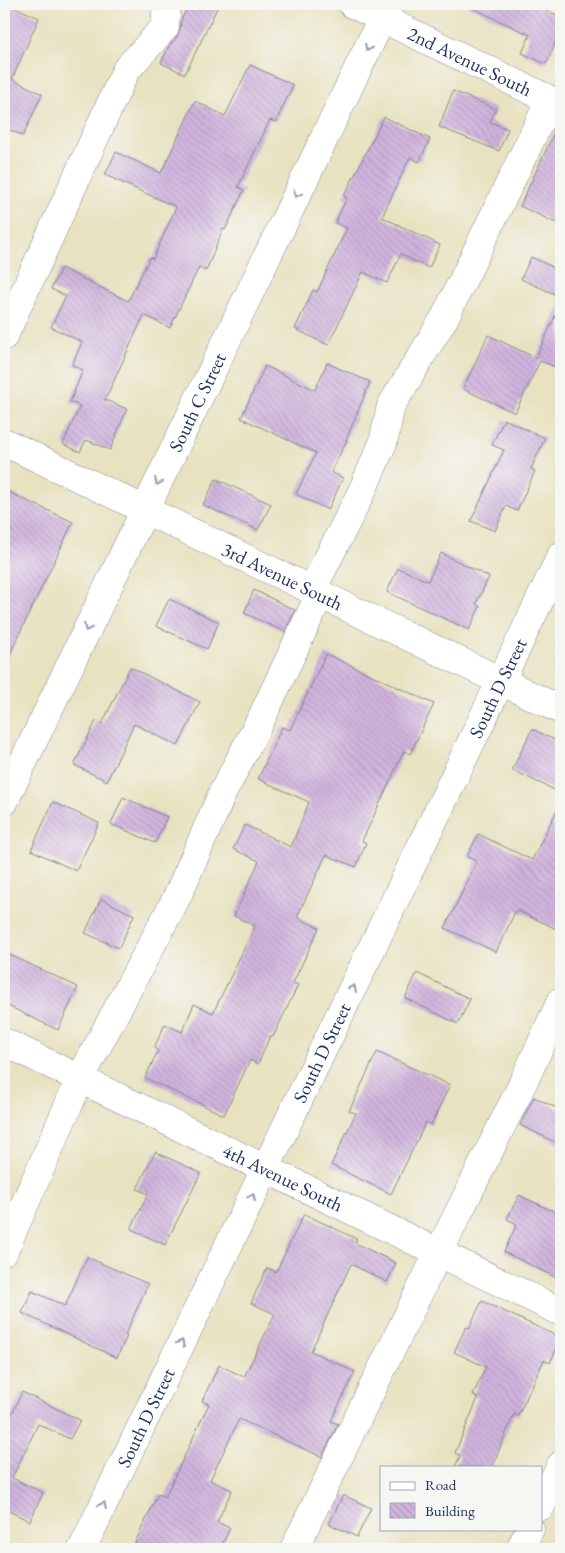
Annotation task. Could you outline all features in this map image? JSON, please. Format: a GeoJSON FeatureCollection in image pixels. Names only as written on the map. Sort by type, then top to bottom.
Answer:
{"type":"FeatureCollection","features":[{"type":"Feature","properties":{"kind":"street"},"geometry":{"type":"LineString","coordinates":[[4,336],[126,70],[165,27],[167,4]]}},
{"type":"Feature","properties":{"kind":"street","name":"2nd Avenue South"},"geometry":{"type":"LineString","coordinates":[[352,4],[386,11],[557,100]]}},
{"type":"Feature","properties":{"kind":"street","name":"South C Street"},"geometry":{"type":"LineString","coordinates":[[4,802],[386,11]]}},
{"type":"Feature","properties":{"kind":"street"},"geometry":{"type":"LineString","coordinates":[[4,1251],[80,1079],[178,897],[223,792],[262,717],[383,443],[391,406],[444,318],[557,100]]}},
{"type":"Feature","properties":{"kind":"street","name":"3rd Avenue South"},"geometry":{"type":"LineString","coordinates":[[4,442],[561,710]]}},
{"type":"Feature","properties":{"kind":"street","name":"South D Street"},"geometry":{"type":"LineString","coordinates":[[82,1549],[561,556]]}},
{"type":"Feature","properties":{"kind":"street"},"geometry":{"type":"LineString","coordinates":[[294,1549],[438,1252],[522,1085],[561,1001]]}},
{"type":"Feature","properties":{"kind":"street","name":"4th Avenue South"},"geometry":{"type":"LineString","coordinates":[[4,1042],[561,1312]]}},
{"type":"Feature","properties":{"kind":"street"},"geometry":{"type":"LineString","coordinates":[[542,1504],[561,1465]]}},
{"type":"Feature","properties":{"kind":"street"},"geometry":{"type":"LineString","coordinates":[[520,1549],[530,1530]]}},
{"type":"Feature","properties":{"kind":"building"},"geometry":{"type":"Polygon","coordinates":[[[4,4],[39,18],[12,79],[42,94],[23,136],[4,127],[4,4]]]}},
{"type":"Feature","properties":{"kind":"building"},"geometry":{"type":"Polygon","coordinates":[[[189,4],[219,4],[185,74],[161,63],[169,46],[177,37],[181,20],[189,4]]]}},
{"type":"Feature","properties":{"kind":"building"},"geometry":{"type":"Polygon","coordinates":[[[464,4],[532,4],[561,17],[561,30],[546,64],[522,53],[530,35],[464,4]]]}},
{"type":"Feature","properties":{"kind":"building"},"geometry":{"type":"Polygon","coordinates":[[[250,65],[293,85],[276,122],[270,120],[238,187],[244,190],[225,230],[223,229],[206,271],[199,267],[170,328],[144,315],[105,400],[127,409],[110,450],[86,440],[80,452],[63,444],[80,406],[70,402],[83,370],[72,365],[82,342],[51,327],[66,296],[51,289],[61,268],[128,301],[150,257],[153,259],[176,207],[105,175],[116,152],[161,173],[195,101],[225,116],[250,65]]]}},
{"type":"Feature","properties":{"kind":"building"},"geometry":{"type":"Polygon","coordinates":[[[453,91],[496,109],[490,122],[508,129],[499,151],[439,127],[453,91]]]}},
{"type":"Feature","properties":{"kind":"building"},"geometry":{"type":"Polygon","coordinates":[[[384,117],[430,139],[419,162],[410,157],[382,217],[440,245],[429,268],[401,254],[387,283],[363,272],[328,345],[295,329],[313,290],[317,292],[347,228],[335,223],[347,198],[344,196],[384,117]]]}},
{"type":"Feature","properties":{"kind":"building"},"geometry":{"type":"Polygon","coordinates":[[[560,120],[561,211],[556,223],[520,206],[560,120]]]}},
{"type":"Feature","properties":{"kind":"building"},"geometry":{"type":"Polygon","coordinates":[[[531,257],[561,271],[561,297],[521,279],[531,257]]]}},
{"type":"Feature","properties":{"kind":"building"},"geometry":{"type":"Polygon","coordinates":[[[561,303],[561,369],[540,361],[515,413],[463,389],[488,335],[536,358],[561,303]]]}},
{"type":"Feature","properties":{"kind":"building"},"geometry":{"type":"Polygon","coordinates":[[[327,363],[370,382],[347,440],[331,472],[343,478],[328,510],[296,494],[316,453],[241,418],[265,366],[315,390],[327,363]]]}},
{"type":"Feature","properties":{"kind":"building"},"geometry":{"type":"Polygon","coordinates":[[[504,419],[545,438],[531,469],[535,471],[517,511],[506,506],[495,531],[471,521],[504,450],[492,445],[504,419]]]}},
{"type":"Feature","properties":{"kind":"building"},"geometry":{"type":"Polygon","coordinates":[[[216,479],[271,504],[258,530],[203,505],[216,479]]]}},
{"type":"Feature","properties":{"kind":"building"},"geometry":{"type":"Polygon","coordinates":[[[4,490],[73,522],[4,666],[4,490]]]}},
{"type":"Feature","properties":{"kind":"building"},"geometry":{"type":"Polygon","coordinates":[[[441,553],[489,577],[476,604],[480,606],[469,630],[387,592],[398,568],[428,581],[441,553]]]}},
{"type":"Feature","properties":{"kind":"building"},"geometry":{"type":"Polygon","coordinates":[[[254,590],[295,610],[285,632],[244,613],[254,590]]]}},
{"type":"Feature","properties":{"kind":"building"},"geometry":{"type":"Polygon","coordinates":[[[169,599],[219,622],[207,649],[156,626],[169,599]]]}},
{"type":"Feature","properties":{"kind":"building"},"geometry":{"type":"Polygon","coordinates":[[[326,654],[434,704],[410,754],[404,751],[362,841],[366,843],[356,867],[326,855],[297,917],[319,928],[293,983],[298,985],[273,1037],[270,1036],[258,1064],[250,1060],[224,1115],[145,1078],[158,1051],[154,1048],[165,1024],[182,1032],[194,1004],[213,1013],[255,926],[234,916],[259,861],[233,849],[245,825],[291,847],[309,802],[258,779],[282,727],[290,730],[326,654]]]}},
{"type":"Feature","properties":{"kind":"building"},"geometry":{"type":"Polygon","coordinates":[[[130,667],[200,702],[178,746],[134,724],[107,781],[74,765],[96,721],[102,724],[130,667]]]}},
{"type":"Feature","properties":{"kind":"building"},"geometry":{"type":"Polygon","coordinates":[[[532,729],[561,743],[561,793],[512,770],[532,729]]]}},
{"type":"Feature","properties":{"kind":"building"},"geometry":{"type":"Polygon","coordinates":[[[123,797],[167,817],[155,843],[111,824],[123,797]]]}},
{"type":"Feature","properties":{"kind":"building"},"geometry":{"type":"Polygon","coordinates":[[[53,802],[99,823],[76,871],[31,850],[53,802]]]}},
{"type":"Feature","properties":{"kind":"building"},"geometry":{"type":"Polygon","coordinates":[[[561,802],[561,931],[516,910],[496,952],[445,928],[477,861],[467,857],[478,834],[532,860],[561,802]]]}},
{"type":"Feature","properties":{"kind":"building"},"geometry":{"type":"Polygon","coordinates":[[[101,899],[134,915],[119,948],[85,933],[101,899]]]}},
{"type":"Feature","properties":{"kind":"building"},"geometry":{"type":"Polygon","coordinates":[[[4,952],[78,987],[58,1030],[4,1004],[4,952]]]}},
{"type":"Feature","properties":{"kind":"building"},"geometry":{"type":"Polygon","coordinates":[[[417,973],[470,999],[458,1024],[405,998],[417,973]]]}},
{"type":"Feature","properties":{"kind":"building"},"geometry":{"type":"Polygon","coordinates":[[[377,1052],[450,1085],[431,1125],[426,1122],[391,1194],[331,1165],[356,1113],[349,1111],[377,1052]]]}},
{"type":"Feature","properties":{"kind":"building"},"geometry":{"type":"Polygon","coordinates":[[[534,1097],[561,1110],[561,1145],[520,1125],[534,1097]]]}},
{"type":"Feature","properties":{"kind":"building"},"geometry":{"type":"Polygon","coordinates":[[[155,1152],[201,1173],[165,1245],[131,1229],[148,1194],[137,1189],[155,1152]]]}},
{"type":"Feature","properties":{"kind":"building"},"geometry":{"type":"Polygon","coordinates":[[[519,1195],[561,1215],[561,1280],[504,1252],[517,1224],[507,1219],[519,1195]]]}},
{"type":"Feature","properties":{"kind":"building"},"geometry":{"type":"Polygon","coordinates":[[[304,1214],[357,1239],[355,1243],[396,1263],[387,1282],[351,1264],[311,1351],[355,1372],[331,1421],[338,1424],[322,1457],[239,1419],[210,1480],[232,1490],[217,1522],[230,1528],[220,1549],[132,1549],[158,1494],[165,1497],[209,1404],[202,1401],[219,1365],[244,1377],[275,1314],[251,1303],[267,1268],[276,1272],[304,1214]]]}},
{"type":"Feature","properties":{"kind":"building"},"geometry":{"type":"Polygon","coordinates":[[[87,1257],[148,1284],[125,1335],[127,1336],[117,1358],[22,1313],[32,1291],[65,1306],[87,1257]]]}},
{"type":"Feature","properties":{"kind":"building"},"geometry":{"type":"Polygon","coordinates":[[[482,1301],[561,1338],[550,1363],[544,1360],[518,1416],[514,1414],[492,1466],[455,1466],[460,1456],[455,1453],[478,1398],[473,1395],[486,1367],[454,1352],[466,1327],[469,1328],[482,1301]]]}},
{"type":"Feature","properties":{"kind":"building"},"geometry":{"type":"Polygon","coordinates":[[[22,1392],[80,1420],[70,1439],[38,1424],[12,1478],[43,1493],[30,1521],[4,1509],[4,1431],[22,1392]]]}},
{"type":"Feature","properties":{"kind":"building"},"geometry":{"type":"Polygon","coordinates":[[[343,1495],[371,1508],[357,1537],[329,1524],[343,1495]]]}}]}
